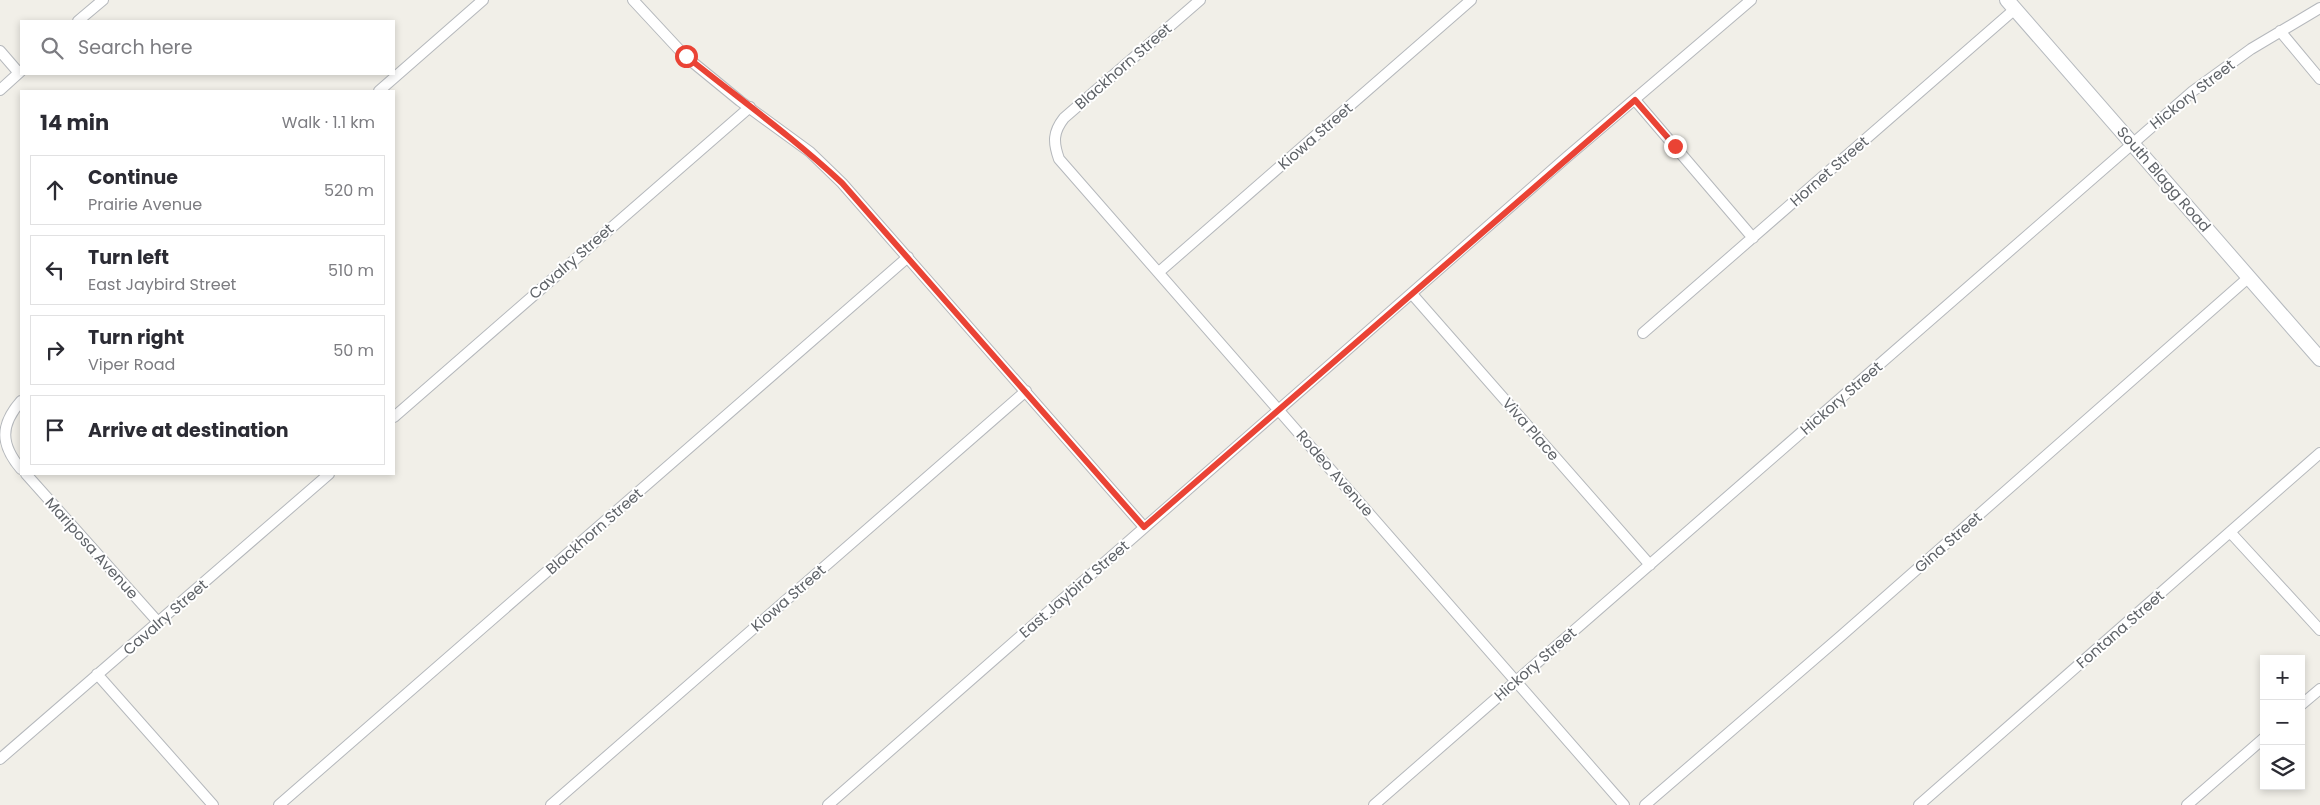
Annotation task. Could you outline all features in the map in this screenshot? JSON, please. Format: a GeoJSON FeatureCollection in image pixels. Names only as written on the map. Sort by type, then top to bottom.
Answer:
{"type":"FeatureCollection","features":[{"type":"Feature","properties":{"kind":"main road","name":"South Blagg Road"},"geometry":{"type":"LineString","coordinates":[[2011,4],[2320,359]]}},
{"type":"Feature","properties":{"kind":"street"},"geometry":{"type":"LineString","coordinates":[[79,20],[103,0]]}},
{"type":"Feature","properties":{"kind":"street"},"geometry":{"type":"LineString","coordinates":[[379,90],[483,0]]}},
{"type":"Feature","properties":{"kind":"street"},"geometry":{"type":"LineString","coordinates":[[632,0],[686,56],[750,108],[810,152],[842,183],[1144,527]]}},
{"type":"Feature","properties":{"kind":"street","name":"Blackhorn Street"},"geometry":{"type":"LineString","coordinates":[[1054,138],[1057,128],[1064,118],[1200,0]]}},
{"type":"Feature","properties":{"kind":"street","name":"Kiowa Street"},"geometry":{"type":"LineString","coordinates":[[1159,272],[1471,0]]}},
{"type":"Feature","properties":{"kind":"street","name":"East Jaybird Street"},"geometry":{"type":"LineString","coordinates":[[828,805],[1144,527],[1751,0]]}},
{"type":"Feature","properties":{"kind":"street","name":"Hornet Street"},"geometry":{"type":"LineString","coordinates":[[1643,333],[1753,238],[2011,4]]}},
{"type":"Feature","properties":{"kind":"street","name":"Hickory Street"},"geometry":{"type":"LineString","coordinates":[[1374,805],[2116,159],[2132,142],[2218,71],[2320,8]]}},
{"type":"Feature","properties":{"kind":"street"},"geometry":{"type":"LineString","coordinates":[[2280,31],[2320,79]]}},
{"type":"Feature","properties":{"kind":"street"},"geometry":{"type":"LineString","coordinates":[[0,51],[20,72],[0,90]]}},
{"type":"Feature","properties":{"kind":"street"},"geometry":{"type":"LineString","coordinates":[[1635,100],[1753,238]]}},
{"type":"Feature","properties":{"kind":"street","name":"Cavalry Street"},"geometry":{"type":"LineString","coordinates":[[395,416],[750,108]]}},
{"type":"Feature","properties":{"kind":"street","name":"Rodeo Avenue"},"geometry":{"type":"LineString","coordinates":[[1054,138],[1059,159],[1624,805]]}},
{"type":"Feature","properties":{"kind":"street","name":"Blackhorn Street"},"geometry":{"type":"LineString","coordinates":[[279,805],[908,256]]}},
{"type":"Feature","properties":{"kind":"street","name":"Gina Street"},"geometry":{"type":"LineString","coordinates":[[1645,805],[1848,630],[2248,278]]}},
{"type":"Feature","properties":{"kind":"street","name":"Viva Place"},"geometry":{"type":"LineString","coordinates":[[1412,294],[1650,565]]}},
{"type":"Feature","properties":{"kind":"street","name":"Kiowa Street"},"geometry":{"type":"LineString","coordinates":[[550,805],[1026,391]]}},
{"type":"Feature","properties":{"kind":"street"},"geometry":{"type":"LineString","coordinates":[[20,403],[12,410],[4,422],[2,430],[3,441],[8,453],[20,468]]}},
{"type":"Feature","properties":{"kind":"street","name":"Fontana Street"},"geometry":{"type":"LineString","coordinates":[[1919,805],[2320,453]]}},
{"type":"Feature","properties":{"kind":"street","name":"Mariposa Avenue"},"geometry":{"type":"LineString","coordinates":[[27,475],[158,622]]}},
{"type":"Feature","properties":{"kind":"street","name":"Cavalry Street"},"geometry":{"type":"LineString","coordinates":[[0,759],[328,475]]}},
{"type":"Feature","properties":{"kind":"street"},"geometry":{"type":"LineString","coordinates":[[2230,532],[2320,630]]}},
{"type":"Feature","properties":{"kind":"street"},"geometry":{"type":"LineString","coordinates":[[98,674],[213,805]]}},
{"type":"Feature","properties":{"kind":"street"},"geometry":{"type":"LineString","coordinates":[[2305,702],[2320,689]]}},
{"type":"Feature","properties":{"kind":"street"},"geometry":{"type":"LineString","coordinates":[[2188,805],[2260,742]]}},
{"type":"Feature","properties":{"kind":"route"},"geometry":{"type":"LineString","coordinates":[[686,56],[740,100],[810,152],[842,183],[1144,527],[1368,334],[1567,157],[1635,100],[1675,146]]}}]}
